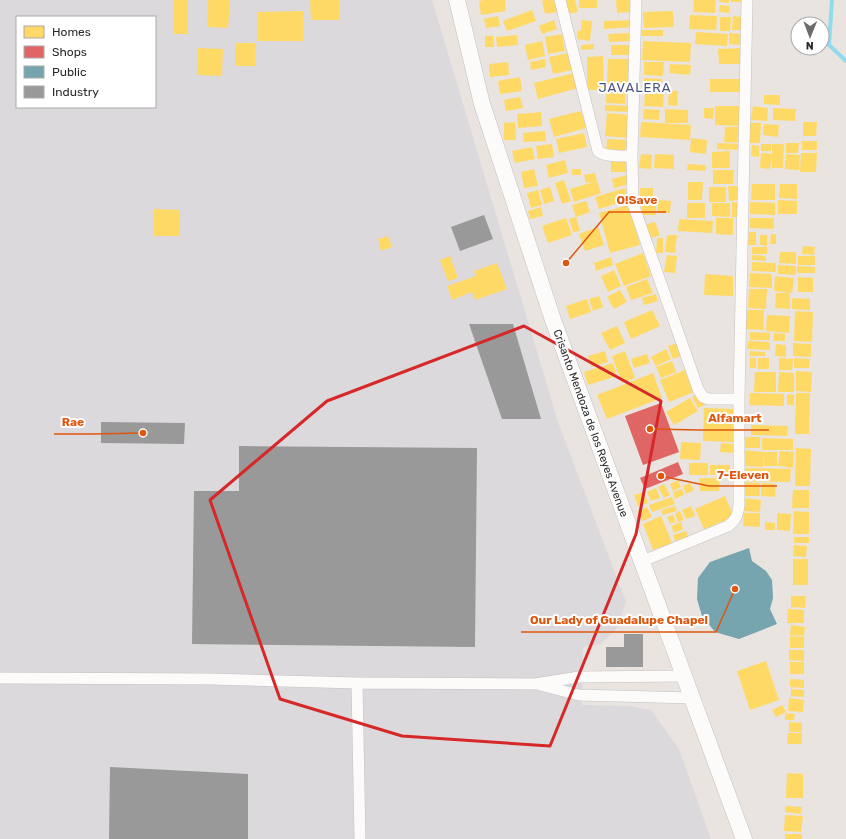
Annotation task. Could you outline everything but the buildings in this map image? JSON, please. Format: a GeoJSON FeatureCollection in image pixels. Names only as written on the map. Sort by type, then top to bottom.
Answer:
{"type":"FeatureCollection","features":[{"type":"Feature","properties":{"kind":"main road","name":"Crisanto Mendoza de los Reyes Avenue"},"geometry":{"type":"LineString","coordinates":[[457,0],[482,104],[553,320],[744,839]]}},
{"type":"Feature","properties":{"kind":"street"},"geometry":{"type":"LineString","coordinates":[[560,0],[598,151],[605,155],[632,156]]}},
{"type":"Feature","properties":{"kind":"street"},"geometry":{"type":"LineString","coordinates":[[636,0],[632,156],[633,204],[698,389],[703,397],[709,400],[739,399]]}},
{"type":"Feature","properties":{"kind":"street"},"geometry":{"type":"LineString","coordinates":[[642,561],[728,526],[738,515],[747,0]]}},
{"type":"Feature","properties":{"kind":"street"},"geometry":{"type":"LineString","coordinates":[[0,678],[211,679],[357,683],[535,684],[579,676],[684,676]]}},
{"type":"Feature","properties":{"kind":"street"},"geometry":{"type":"LineString","coordinates":[[357,683],[360,839]]}},
{"type":"Feature","properties":{"kind":"street"},"geometry":{"type":"LineString","coordinates":[[535,684],[579,695],[692,698]]}},
{"type":"Feature","properties":{"kind":"highlighted area"},"geometry":{"type":"Polygon","coordinates":[[[524,326],[661,401],[636,534],[550,746],[402,736],[280,699],[210,500],[327,401],[524,326]]]}},
{"type":"Feature","properties":{"kind":"shaded area"},"geometry":{"type":"Polygon","coordinates":[[[0,0],[432,0],[558,422],[626,602],[617,628],[601,644],[583,647],[582,705],[630,706],[651,710],[679,749],[711,839],[0,839],[0,0]]]}},
{"type":"Feature","properties":{"kind":"waterway"},"geometry":{"type":"LineString","coordinates":[[832,0],[829,45],[846,61]]}},
{"type":"Feature","properties":{"kind":"place","name":"O!Save"},"geometry":{"type":"Point","coordinates":[566,263]}},
{"type":"Feature","properties":{"kind":"place","name":"Alfamart"},"geometry":{"type":"Point","coordinates":[650,429]}},
{"type":"Feature","properties":{"kind":"place","name":"Rae"},"geometry":{"type":"Point","coordinates":[143,433]}},
{"type":"Feature","properties":{"kind":"place","name":"7-Eleven"},"geometry":{"type":"Point","coordinates":[661,476]}},
{"type":"Feature","properties":{"kind":"place","name":"Our Lady of Guadalupe Chapel"},"geometry":{"type":"Point","coordinates":[735,589]}},
{"type":"Feature","properties":{"kind":"district","name":"JAVALERA"},"geometry":{"type":"Point","coordinates":[635,87]}}]}
